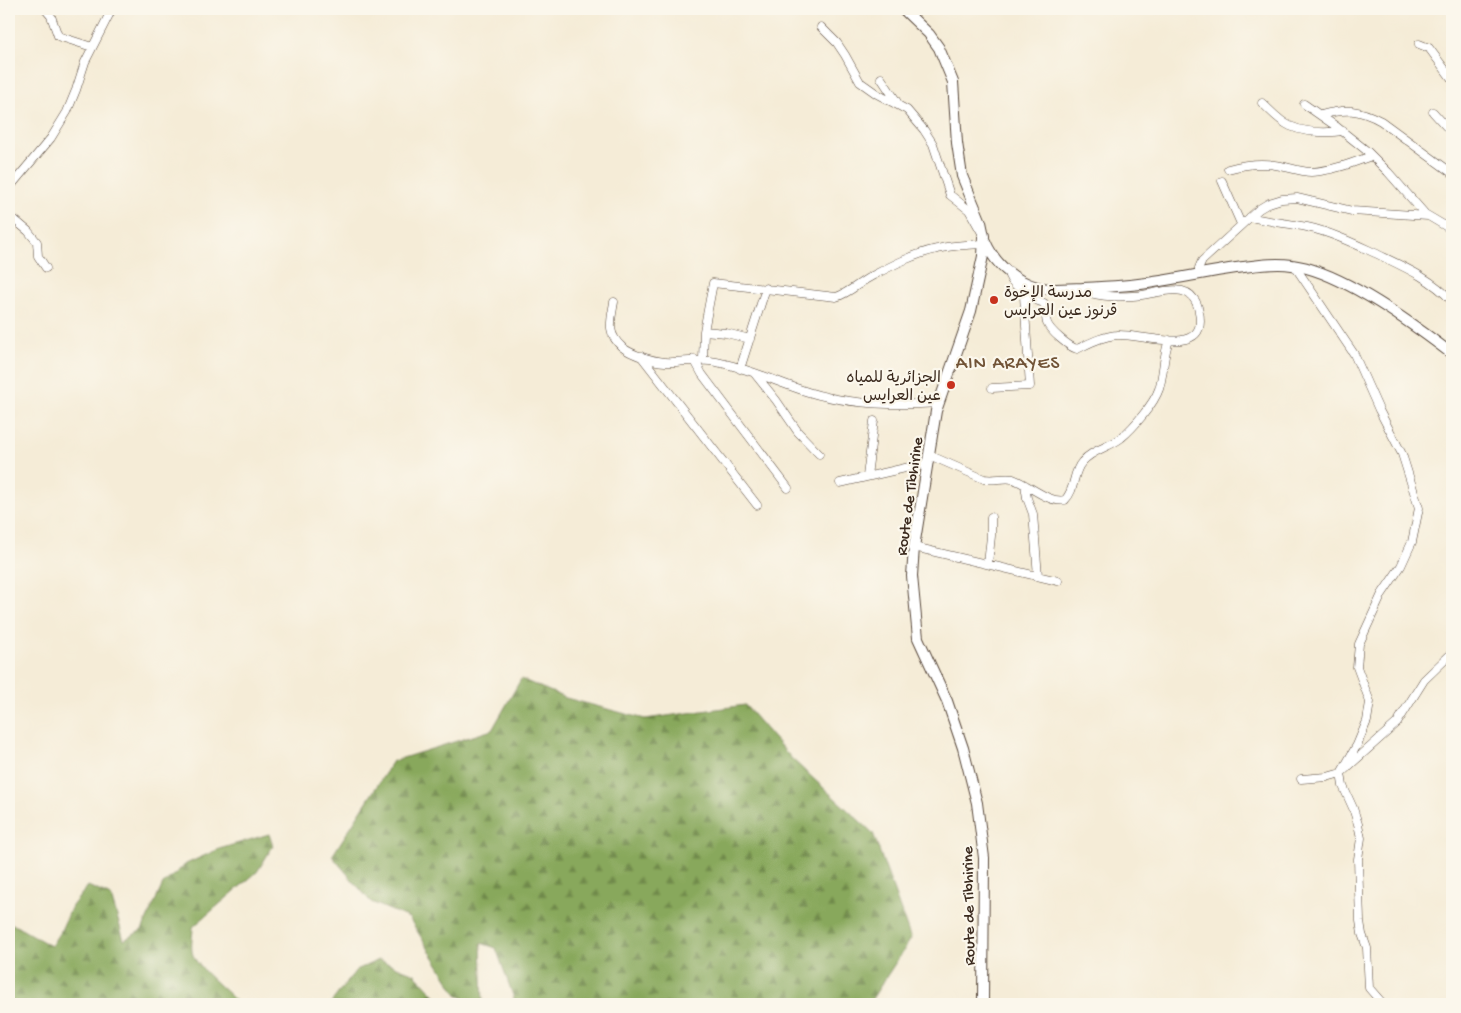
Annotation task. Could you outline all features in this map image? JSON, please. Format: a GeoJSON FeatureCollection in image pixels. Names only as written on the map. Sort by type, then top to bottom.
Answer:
{"type":"FeatureCollection","features":[{"type":"Feature","properties":{"kind":"street"},"geometry":{"type":"LineString","coordinates":[[46,9],[51,16],[58,36],[92,47]]}},
{"type":"Feature","properties":{"kind":"street"},"geometry":{"type":"LineString","coordinates":[[9,188],[51,138],[67,112],[85,62],[112,9]]}},
{"type":"Feature","properties":{"kind":"street","name":"Route de Tibhirine"},"geometry":{"type":"LineString","coordinates":[[904,9],[929,34],[939,48],[953,82],[957,143],[962,176],[979,215],[984,240],[983,256],[972,311],[939,403],[914,547],[912,576],[918,638],[947,702],[963,748],[977,803],[984,858],[983,1004]]}},
{"type":"Feature","properties":{"kind":"street"},"geometry":{"type":"LineString","coordinates":[[821,27],[845,55],[860,82],[877,94],[907,110],[924,130],[933,144],[950,195],[969,210],[997,262],[1024,282],[1049,289],[1109,287],[1152,283],[1199,273],[1263,264],[1294,265],[1319,272],[1348,285],[1397,315],[1452,354]]}},
{"type":"Feature","properties":{"kind":"street"},"geometry":{"type":"LineString","coordinates":[[1419,44],[1429,48],[1452,79]]}},
{"type":"Feature","properties":{"kind":"street"},"geometry":{"type":"LineString","coordinates":[[881,78],[900,105]]}},
{"type":"Feature","properties":{"kind":"street"},"geometry":{"type":"LineString","coordinates":[[1262,102],[1277,117],[1290,126],[1327,133],[1343,131]]}},
{"type":"Feature","properties":{"kind":"street"},"geometry":{"type":"LineString","coordinates":[[1304,104],[1343,131],[1371,156],[1388,172],[1417,207],[1452,230]]}},
{"type":"Feature","properties":{"kind":"street"},"geometry":{"type":"LineString","coordinates":[[1320,115],[1347,110],[1372,116],[1452,173]]}},
{"type":"Feature","properties":{"kind":"street"},"geometry":{"type":"LineString","coordinates":[[1433,112],[1452,134]]}},
{"type":"Feature","properties":{"kind":"street"},"geometry":{"type":"LineString","coordinates":[[1228,170],[1238,166],[1267,164],[1313,172],[1346,165],[1371,156]]}},
{"type":"Feature","properties":{"kind":"street"},"geometry":{"type":"LineString","coordinates":[[1222,181],[1242,224]]}},
{"type":"Feature","properties":{"kind":"street"},"geometry":{"type":"LineString","coordinates":[[1199,273],[1202,261],[1250,217],[1269,203],[1288,198],[1297,198],[1352,211],[1428,216]]}},
{"type":"Feature","properties":{"kind":"street"},"geometry":{"type":"LineString","coordinates":[[9,215],[28,231],[37,242],[38,256],[46,268]]}},
{"type":"Feature","properties":{"kind":"street"},"geometry":{"type":"LineString","coordinates":[[1250,217],[1306,227],[1340,238],[1414,271],[1430,281],[1452,301]]}},
{"type":"Feature","properties":{"kind":"street"},"geometry":{"type":"LineString","coordinates":[[703,360],[704,331],[712,283],[836,297],[873,275],[922,254],[984,240]]}},
{"type":"Feature","properties":{"kind":"street"},"geometry":{"type":"LineString","coordinates":[[1294,265],[1354,354],[1379,410],[1402,454],[1418,508],[1412,542],[1401,566],[1382,594],[1358,644],[1357,667],[1370,702],[1366,721],[1357,745],[1341,773],[1342,786],[1353,808],[1361,838],[1358,859],[1360,920],[1367,948],[1369,988],[1383,1004]]}},
{"type":"Feature","properties":{"kind":"street"},"geometry":{"type":"LineString","coordinates":[[992,388],[1030,386],[1024,296],[1021,290],[1009,278],[1008,271]]}},
{"type":"Feature","properties":{"kind":"street"},"geometry":{"type":"LineString","coordinates":[[740,369],[766,288]]}},
{"type":"Feature","properties":{"kind":"street"},"geometry":{"type":"LineString","coordinates":[[1024,296],[1044,303],[1047,323],[1050,328],[1073,348],[1077,349],[1107,337],[1118,335],[1169,340],[1190,338],[1196,335],[1200,328],[1200,314],[1194,298],[1188,292],[1170,290],[1133,296],[1091,294],[1077,288]]}},
{"type":"Feature","properties":{"kind":"street"},"geometry":{"type":"LineString","coordinates":[[614,302],[610,331],[624,348],[641,356],[665,362],[703,360],[740,369],[809,392],[841,400],[911,405],[939,403]]}},
{"type":"Feature","properties":{"kind":"street"},"geometry":{"type":"LineString","coordinates":[[704,331],[726,333],[750,339]]}},
{"type":"Feature","properties":{"kind":"street"},"geometry":{"type":"LineString","coordinates":[[840,483],[928,459],[984,479],[1012,479],[1043,495],[1060,501],[1068,497],[1072,490],[1076,471],[1090,453],[1111,444],[1121,437],[1130,429],[1156,396],[1169,340]]}},
{"type":"Feature","properties":{"kind":"street"},"geometry":{"type":"LineString","coordinates":[[641,356],[756,506]]}},
{"type":"Feature","properties":{"kind":"street"},"geometry":{"type":"LineString","coordinates":[[694,359],[702,374],[788,488]]}},
{"type":"Feature","properties":{"kind":"street"},"geometry":{"type":"LineString","coordinates":[[754,374],[776,400],[798,432],[820,454]]}},
{"type":"Feature","properties":{"kind":"street"},"geometry":{"type":"LineString","coordinates":[[867,476],[874,421]]}},
{"type":"Feature","properties":{"kind":"street"},"geometry":{"type":"LineString","coordinates":[[1026,485],[1026,498],[1033,514],[1038,576]]}},
{"type":"Feature","properties":{"kind":"street"},"geometry":{"type":"LineString","coordinates":[[988,564],[991,517]]}},
{"type":"Feature","properties":{"kind":"street"},"geometry":{"type":"LineString","coordinates":[[914,547],[1058,581]]}},
{"type":"Feature","properties":{"kind":"street"},"geometry":{"type":"LineString","coordinates":[[1301,779],[1327,777],[1341,773],[1397,723],[1424,680],[1452,653]]}},
{"type":"Feature","properties":{"kind":"green space"},"geometry":{"type":"Polygon","coordinates":[[[521,679],[566,698],[645,719],[745,705],[792,759],[873,833],[911,939],[870,1002],[875,1004],[516,1004],[496,948],[481,943],[483,1004],[458,996],[409,918],[371,902],[332,856],[393,761],[492,730],[521,679]]]}},
{"type":"Feature","properties":{"kind":"green space"},"geometry":{"type":"Polygon","coordinates":[[[269,834],[273,846],[257,872],[193,927],[192,949],[196,961],[239,1004],[9,1004],[9,922],[51,946],[72,906],[88,886],[111,896],[124,940],[142,930],[163,884],[186,864],[219,849],[269,834]]]}},
{"type":"Feature","properties":{"kind":"green space"},"geometry":{"type":"Polygon","coordinates":[[[379,960],[415,974],[443,1004],[330,1004],[356,970],[379,960]]]}},
{"type":"Feature","properties":{"kind":"place","name":"مدرسة الإخوة قرنوز عين العرايس"},"geometry":{"type":"Point","coordinates":[994,300]}},
{"type":"Feature","properties":{"kind":"place","name":"الجزائرية للمياه عين العرايس"},"geometry":{"type":"Point","coordinates":[951,385]}},
{"type":"Feature","properties":{"kind":"district","name":"AIN ARAYES"},"geometry":{"type":"Point","coordinates":[1008,361]}}]}
